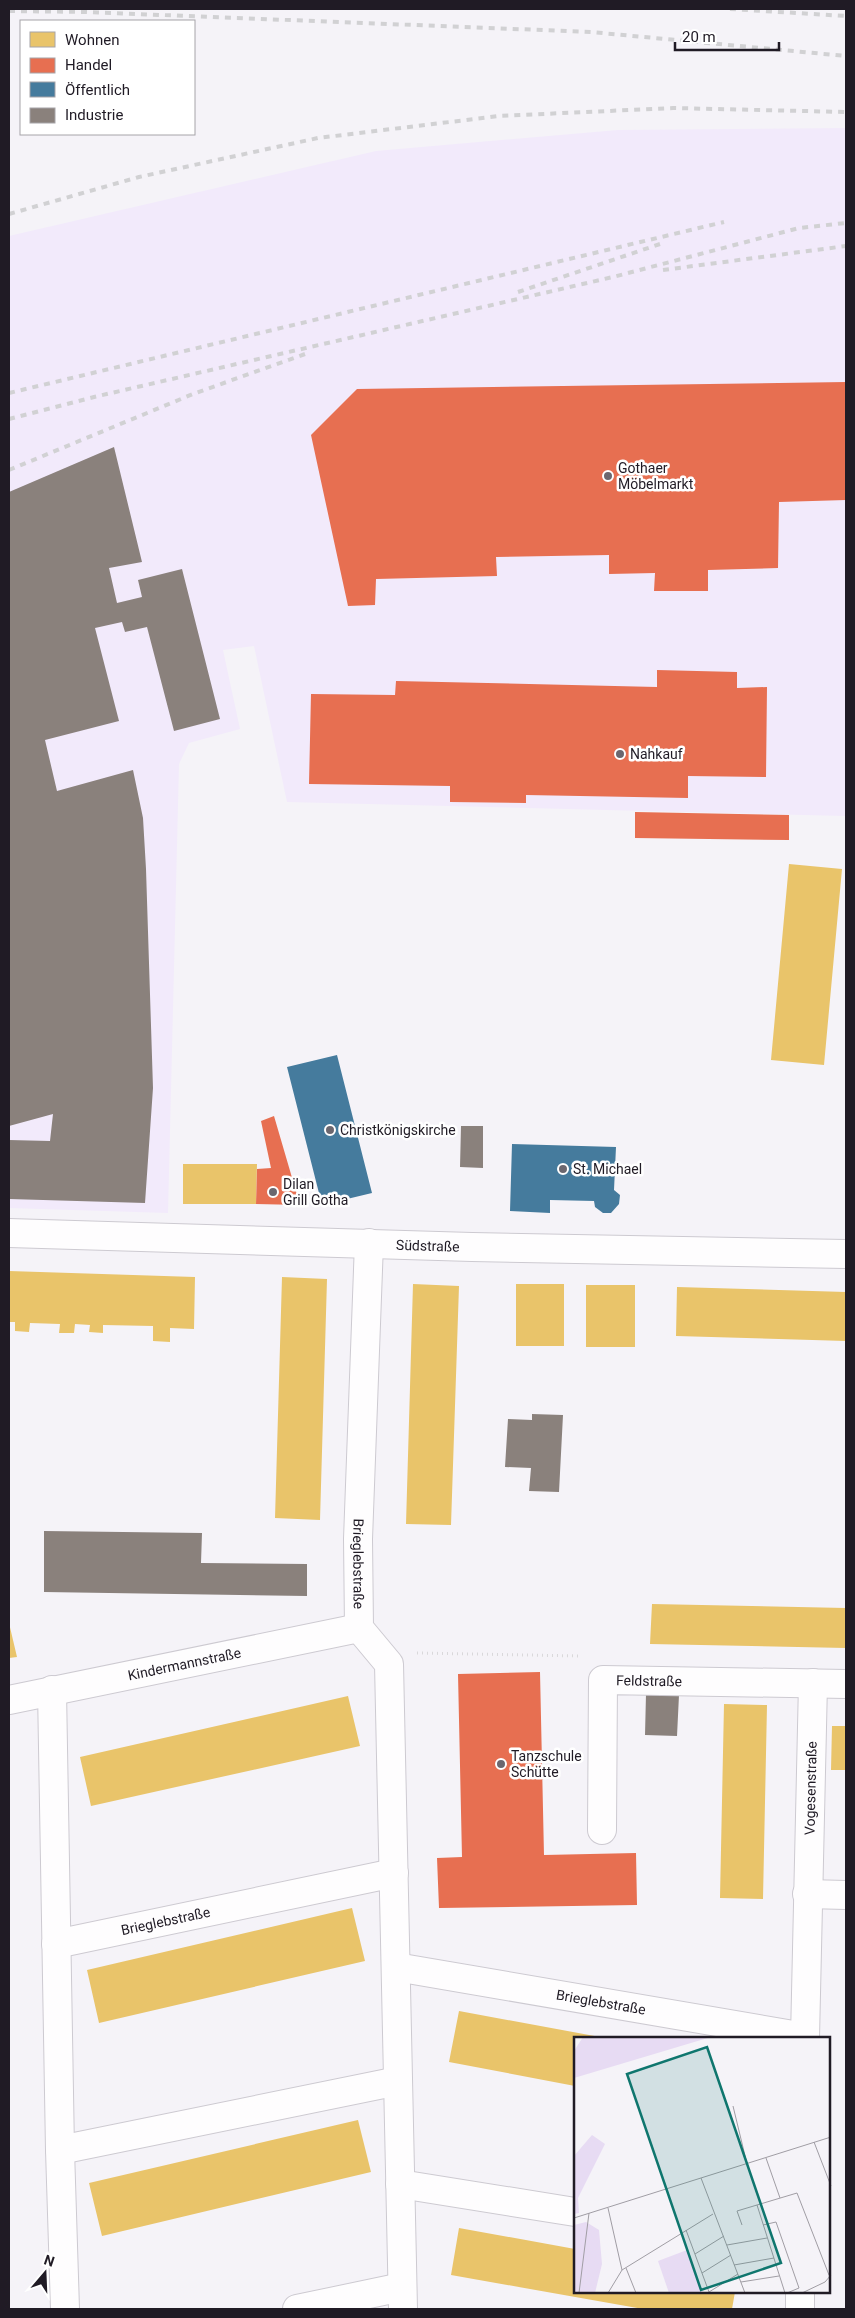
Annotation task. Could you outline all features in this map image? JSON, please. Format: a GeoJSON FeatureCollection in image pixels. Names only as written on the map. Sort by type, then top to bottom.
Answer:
{"type":"FeatureCollection","features":[{"type":"Feature","properties":{"kind":"street","name":"Südstraße"},"geometry":{"type":"LineString","coordinates":[[9,1233],[369,1242],[482,1247],[846,1254]]}},
{"type":"Feature","properties":{"kind":"street","name":"Brieglebstraße"},"geometry":{"type":"LineString","coordinates":[[297,2309],[403,2298],[389,1664],[359,1628],[358,1539],[369,1242]]}},
{"type":"Feature","properties":{"kind":"street","name":"Kindermannstraße"},"geometry":{"type":"LineString","coordinates":[[9,1700],[359,1628]]}},
{"type":"Feature","properties":{"kind":"street","name":"Feldstraße"},"geometry":{"type":"LineString","coordinates":[[602,1830],[603,1680],[846,1684]]}},
{"type":"Feature","properties":{"kind":"street","name":"Vogesenstraße"},"geometry":{"type":"LineString","coordinates":[[805,2037],[813,1683]]}},
{"type":"Feature","properties":{"kind":"street"},"geometry":{"type":"LineString","coordinates":[[52,1690],[60,2150],[66,2309]]}},
{"type":"Feature","properties":{"kind":"street","name":"Brieglebstraße"},"geometry":{"type":"LineString","coordinates":[[56,1944],[394,1873]]}},
{"type":"Feature","properties":{"kind":"street"},"geometry":{"type":"LineString","coordinates":[[807,1894],[846,1895]]}},
{"type":"Feature","properties":{"kind":"street","name":"Brieglebstraße"},"geometry":{"type":"LineString","coordinates":[[396,1967],[799,2037]]}},
{"type":"Feature","properties":{"kind":"street"},"geometry":{"type":"LineString","coordinates":[[60,2150],[398,2081]]}},
{"type":"Feature","properties":{"kind":"street"},"geometry":{"type":"LineString","coordinates":[[400,2184],[574,2212]]}},
{"type":"Feature","properties":{"kind":"street"},"geometry":{"type":"LineString","coordinates":[[800,2293],[800,2309]]}},
{"type":"Feature","properties":{"kind":"path"},"geometry":{"type":"LineString","coordinates":[[379,1653],[602,1657],[603,1680]]}},
{"type":"Feature","properties":{"kind":"shaded area"},"geometry":{"type":"Polygon","coordinates":[[[846,128],[846,816],[287,802],[254,646],[223,650],[240,729],[189,743],[179,764],[168,1213],[9,1208],[9,236],[376,151],[618,130],[846,128]]]}},
{"type":"Feature","properties":{"kind":"building: Wohnen"},"geometry":{"type":"Polygon","coordinates":[[[789,864],[842,869],[824,1065],[771,1060],[789,864]]]}},
{"type":"Feature","properties":{"kind":"building: Wohnen"},"geometry":{"type":"Polygon","coordinates":[[[183,1164],[257,1164],[256,1204],[183,1204],[183,1164]]]}},
{"type":"Feature","properties":{"kind":"building: Wohnen"},"geometry":{"type":"Polygon","coordinates":[[[9,1271],[195,1277],[194,1329],[170,1328],[170,1342],[153,1341],[153,1326],[103,1325],[103,1333],[89,1332],[90,1325],[75,1324],[74,1333],[59,1333],[60,1324],[30,1323],[29,1332],[15,1331],[15,1322],[9,1322],[9,1271]]]}},
{"type":"Feature","properties":{"kind":"building: Wohnen"},"geometry":{"type":"Polygon","coordinates":[[[282,1277],[327,1279],[320,1520],[275,1518],[282,1277]]]}},
{"type":"Feature","properties":{"kind":"building: Wohnen"},"geometry":{"type":"Polygon","coordinates":[[[413,1284],[459,1286],[451,1525],[406,1524],[413,1284]]]}},
{"type":"Feature","properties":{"kind":"building: Wohnen"},"geometry":{"type":"Polygon","coordinates":[[[516,1284],[564,1284],[564,1346],[516,1346],[516,1284]]]}},
{"type":"Feature","properties":{"kind":"building: Wohnen"},"geometry":{"type":"Polygon","coordinates":[[[586,1285],[635,1285],[635,1347],[586,1347],[586,1285]]]}},
{"type":"Feature","properties":{"kind":"building: Wohnen"},"geometry":{"type":"Polygon","coordinates":[[[677,1287],[846,1292],[846,1341],[676,1336],[677,1287]]]}},
{"type":"Feature","properties":{"kind":"building: Wohnen"},"geometry":{"type":"Polygon","coordinates":[[[652,1604],[846,1608],[846,1648],[650,1644],[652,1604]]]}},
{"type":"Feature","properties":{"kind":"building: Wohnen"},"geometry":{"type":"Polygon","coordinates":[[[9,1623],[17,1657],[9,1658],[9,1623]]]}},
{"type":"Feature","properties":{"kind":"building: Wohnen"},"geometry":{"type":"Polygon","coordinates":[[[348,1696],[360,1746],[91,1806],[80,1757],[348,1696]]]}},
{"type":"Feature","properties":{"kind":"building: Wohnen"},"geometry":{"type":"Polygon","coordinates":[[[724,1704],[767,1705],[763,1899],[720,1898],[724,1704]]]}},
{"type":"Feature","properties":{"kind":"building: Wohnen"},"geometry":{"type":"Polygon","coordinates":[[[832,1726],[846,1726],[846,1770],[831,1770],[832,1726]]]}},
{"type":"Feature","properties":{"kind":"building: Wohnen"},"geometry":{"type":"Polygon","coordinates":[[[352,1908],[365,1961],[99,2023],[87,1970],[352,1908]]]}},
{"type":"Feature","properties":{"kind":"building: Wohnen"},"geometry":{"type":"Polygon","coordinates":[[[459,2011],[600,2037],[574,2037],[574,2086],[449,2062],[459,2011]]]}},
{"type":"Feature","properties":{"kind":"building: Wohnen"},"geometry":{"type":"Polygon","coordinates":[[[358,2120],[371,2172],[102,2236],[89,2183],[358,2120]]]}},
{"type":"Feature","properties":{"kind":"building: Wohnen"},"geometry":{"type":"Polygon","coordinates":[[[459,2228],[574,2249],[574,2293],[735,2293],[732,2309],[643,2309],[451,2275],[459,2228]]]}},
{"type":"Feature","properties":{"kind":"building: Handel"},"geometry":{"type":"Polygon","coordinates":[[[846,382],[846,500],[779,502],[778,568],[708,570],[708,591],[654,591],[655,573],[609,574],[609,555],[496,557],[497,576],[376,579],[375,605],[348,606],[311,435],[357,389],[846,382]]]}},
{"type":"Feature","properties":{"kind":"building: Handel"},"geometry":{"type":"Polygon","coordinates":[[[657,670],[737,672],[737,688],[767,687],[766,777],[688,776],[688,798],[526,795],[526,803],[450,802],[450,786],[309,784],[311,694],[395,695],[396,681],[657,687],[657,670]]]}},
{"type":"Feature","properties":{"kind":"building: Handel"},"geometry":{"type":"Polygon","coordinates":[[[635,812],[789,815],[789,840],[635,838],[635,812]]]}},
{"type":"Feature","properties":{"kind":"building: Handel"},"geometry":{"type":"Polygon","coordinates":[[[274,1116],[300,1205],[256,1204],[257,1169],[271,1168],[261,1121],[274,1116]]]}},
{"type":"Feature","properties":{"kind":"building: Handel","name":"Tanzschule Schütte"},"geometry":{"type":"Polygon","coordinates":[[[540,1672],[544,1855],[636,1853],[637,1905],[439,1908],[437,1858],[462,1857],[458,1674],[540,1672]]]}},
{"type":"Feature","properties":{"kind":"building: Öffentlich","name":"Christkönigskirche"},"geometry":{"type":"Polygon","coordinates":[[[337,1055],[372,1193],[322,1205],[287,1067],[337,1055]]]}},
{"type":"Feature","properties":{"kind":"building: Öffentlich","name":"St. Michael"},"geometry":{"type":"Polygon","coordinates":[[[512,1144],[616,1147],[614,1190],[620,1195],[619,1204],[611,1213],[603,1213],[595,1207],[594,1201],[550,1200],[550,1213],[510,1211],[512,1144]]]}},
{"type":"Feature","properties":{"kind":"building: Industrie"},"geometry":{"type":"Polygon","coordinates":[[[114,447],[142,562],[109,568],[117,603],[142,597],[138,580],[182,569],[220,719],[174,731],[147,627],[125,632],[122,622],[95,628],[119,721],[45,740],[57,791],[133,770],[143,818],[153,1088],[145,1203],[9,1199],[9,1140],[50,1141],[53,1114],[9,1126],[9,492],[114,447]]]}},
{"type":"Feature","properties":{"kind":"building: Industrie"},"geometry":{"type":"Polygon","coordinates":[[[461,1126],[483,1126],[483,1168],[460,1167],[461,1126]]]}},
{"type":"Feature","properties":{"kind":"building: Industrie"},"geometry":{"type":"Polygon","coordinates":[[[532,1414],[563,1415],[559,1492],[529,1491],[531,1468],[505,1467],[508,1419],[532,1420],[532,1414]]]}},
{"type":"Feature","properties":{"kind":"building: Industrie"},"geometry":{"type":"Polygon","coordinates":[[[44,1531],[202,1533],[201,1563],[307,1564],[307,1596],[44,1592],[44,1531]]]}},
{"type":"Feature","properties":{"kind":"building: Industrie"},"geometry":{"type":"Polygon","coordinates":[[[646,1694],[679,1695],[677,1736],[645,1735],[646,1694]]]}},
{"type":"Feature","properties":{"kind":"railway"},"geometry":{"type":"LineString","coordinates":[[730,9],[846,16]]}},
{"type":"Feature","properties":{"kind":"railway"},"geometry":{"type":"LineString","coordinates":[[9,11],[86,12],[591,32],[846,56]]}},
{"type":"Feature","properties":{"kind":"railway"},"geometry":{"type":"LineString","coordinates":[[9,214],[139,177],[318,138],[499,116],[673,108],[846,112]]}},
{"type":"Feature","properties":{"kind":"railway"},"geometry":{"type":"LineString","coordinates":[[9,393],[724,222]]}},
{"type":"Feature","properties":{"kind":"railway"},"geometry":{"type":"LineString","coordinates":[[9,419],[94,397],[613,277],[799,228],[846,223]]}},
{"type":"Feature","properties":{"kind":"railway"},"geometry":{"type":"LineString","coordinates":[[518,292],[660,244]]}},
{"type":"Feature","properties":{"kind":"railway"},"geometry":{"type":"LineString","coordinates":[[663,270],[846,246]]}},
{"type":"Feature","properties":{"kind":"railway"},"geometry":{"type":"LineString","coordinates":[[9,470],[193,394],[305,354]]}},
{"type":"Feature","properties":{"kind":"place","name":"Gothaer Möbelmarkt"},"geometry":{"type":"Point","coordinates":[608,476]}},
{"type":"Feature","properties":{"kind":"place","name":"Nahkauf"},"geometry":{"type":"Point","coordinates":[620,754]}},
{"type":"Feature","properties":{"kind":"place","name":"Christkönigskirche"},"geometry":{"type":"Point","coordinates":[330,1130]}},
{"type":"Feature","properties":{"kind":"place","name":"St. Michael"},"geometry":{"type":"Point","coordinates":[563,1169]}},
{"type":"Feature","properties":{"kind":"place","name":"Dilan Grill Gotha"},"geometry":{"type":"Point","coordinates":[273,1192]}},
{"type":"Feature","properties":{"kind":"place","name":"Tanzschule Schütte"},"geometry":{"type":"Point","coordinates":[501,1764]}}]}
